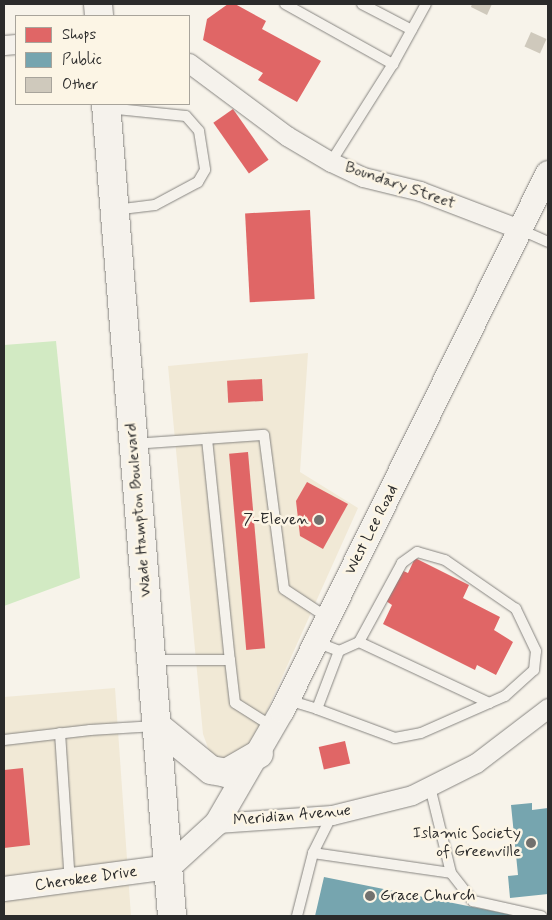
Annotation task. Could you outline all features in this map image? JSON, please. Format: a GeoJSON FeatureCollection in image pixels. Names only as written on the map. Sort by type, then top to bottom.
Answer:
{"type":"FeatureCollection","features":[{"type":"Feature","properties":{"kind":"main road","name":"Wade Hampton Boulevard"},"geometry":{"type":"LineString","coordinates":[[106,106],[172,916]]}},
{"type":"Feature","properties":{"kind":"main road"},"geometry":{"type":"LineString","coordinates":[[157,726],[211,770],[226,773],[259,754]]}},
{"type":"Feature","properties":{"kind":"street","name":"Boundary Street"},"geometry":{"type":"LineString","coordinates":[[190,64],[287,136],[331,162],[363,177],[420,192],[519,229]]}},
{"type":"Feature","properties":{"kind":"street","name":"West Lee Road"},"geometry":{"type":"LineString","coordinates":[[169,867],[218,823],[274,728],[548,173]]}},
{"type":"Feature","properties":{"kind":"street","name":"Meridian Avenue"},"geometry":{"type":"LineString","coordinates":[[218,823],[332,815],[371,808],[430,787],[476,763],[548,708]]}},
{"type":"Feature","properties":{"kind":"street","name":"Cherokee Drive"},"geometry":{"type":"LineString","coordinates":[[4,889],[70,882],[169,867]]}},
{"type":"Feature","properties":{"kind":"lane"},"geometry":{"type":"LineString","coordinates":[[285,4],[393,64]]}},
{"type":"Feature","properties":{"kind":"lane"},"geometry":{"type":"LineString","coordinates":[[362,4],[412,30]]}},
{"type":"Feature","properties":{"kind":"lane"},"geometry":{"type":"LineString","coordinates":[[331,162],[393,64],[426,4]]}},
{"type":"Feature","properties":{"kind":"lane"},"geometry":{"type":"LineString","coordinates":[[106,106],[186,116],[199,131],[206,170],[198,182],[155,206],[115,210]]}},
{"type":"Feature","properties":{"kind":"lane"},"geometry":{"type":"LineString","coordinates":[[519,229],[548,242]]}},
{"type":"Feature","properties":{"kind":"lane"},"geometry":{"type":"LineString","coordinates":[[134,444],[264,435],[284,589],[328,618]]}},
{"type":"Feature","properties":{"kind":"lane"},"geometry":{"type":"LineString","coordinates":[[207,439],[235,703],[274,728]]}},
{"type":"Feature","properties":{"kind":"lane"},"geometry":{"type":"LineString","coordinates":[[288,700],[395,738],[421,733],[505,696],[534,670],[536,650],[516,609],[445,560],[417,552],[402,563],[359,642],[338,651],[316,642]]}},
{"type":"Feature","properties":{"kind":"lane"},"geometry":{"type":"LineString","coordinates":[[359,642],[490,703]]}},
{"type":"Feature","properties":{"kind":"lane"},"geometry":{"type":"LineString","coordinates":[[316,709],[338,651]]}},
{"type":"Feature","properties":{"kind":"lane"},"geometry":{"type":"LineString","coordinates":[[152,660],[230,660]]}},
{"type":"Feature","properties":{"kind":"lane"},"geometry":{"type":"LineString","coordinates":[[4,740],[60,733],[157,726]]}},
{"type":"Feature","properties":{"kind":"lane"},"geometry":{"type":"LineString","coordinates":[[60,733],[70,882]]}},
{"type":"Feature","properties":{"kind":"lane"},"geometry":{"type":"LineString","coordinates":[[430,787],[451,873],[473,901],[540,916]]}},
{"type":"Feature","properties":{"kind":"lane"},"geometry":{"type":"LineString","coordinates":[[297,916],[313,853],[332,815]]}},
{"type":"Feature","properties":{"kind":"lane"},"geometry":{"type":"LineString","coordinates":[[313,853],[451,873]]}},
{"type":"Feature","properties":{"kind":"shaded area"},"geometry":{"type":"Polygon","coordinates":[[[308,353],[300,472],[358,508],[227,800],[203,734],[168,366],[308,353]]]}},
{"type":"Feature","properties":{"kind":"shaded area"},"geometry":{"type":"Polygon","coordinates":[[[115,688],[131,916],[4,916],[4,697],[115,688]]]}},
{"type":"Feature","properties":{"kind":"green space"},"geometry":{"type":"Polygon","coordinates":[[[56,341],[80,578],[4,606],[4,345],[56,341]]]}},
{"type":"Feature","properties":{"kind":"building: Shops"},"geometry":{"type":"Polygon","coordinates":[[[228,4],[235,4],[266,21],[262,29],[321,61],[297,102],[258,80],[263,73],[203,40],[207,19],[228,4]]]}},
{"type":"Feature","properties":{"kind":"building: Shops"},"geometry":{"type":"Polygon","coordinates":[[[233,109],[269,160],[249,174],[213,123],[233,109]]]}},
{"type":"Feature","properties":{"kind":"building: Shops"},"geometry":{"type":"Polygon","coordinates":[[[310,210],[315,299],[250,302],[245,213],[310,210]]]}},
{"type":"Feature","properties":{"kind":"building: Shops"},"geometry":{"type":"Polygon","coordinates":[[[262,379],[263,401],[228,403],[227,381],[262,379]]]}},
{"type":"Feature","properties":{"kind":"building: Shops","name":"7-Eleven"},"geometry":{"type":"Polygon","coordinates":[[[248,452],[265,648],[246,650],[229,454],[248,452]]]}},
{"type":"Feature","properties":{"kind":"building: Shops","name":"7-Eleven"},"geometry":{"type":"Polygon","coordinates":[[[307,482],[348,504],[323,549],[300,536],[296,501],[307,482]]]}},
{"type":"Feature","properties":{"kind":"building: Shops"},"geometry":{"type":"Polygon","coordinates":[[[415,558],[469,585],[463,598],[500,617],[494,630],[513,642],[496,675],[477,665],[475,670],[383,624],[392,605],[386,601],[401,570],[408,573],[415,558]]]}},
{"type":"Feature","properties":{"kind":"building: Shops"},"geometry":{"type":"Polygon","coordinates":[[[345,741],[350,763],[324,769],[319,747],[345,741]]]}},
{"type":"Feature","properties":{"kind":"building: Shops"},"geometry":{"type":"Polygon","coordinates":[[[23,768],[30,845],[4,848],[4,770],[23,768]]]}},
{"type":"Feature","properties":{"kind":"building: Public","name":"Islamic Society of Greenville"},"geometry":{"type":"Polygon","coordinates":[[[532,803],[532,810],[548,808],[548,894],[510,898],[508,876],[518,875],[511,805],[532,803]]]}},
{"type":"Feature","properties":{"kind":"building: Public","name":"Grace Church"},"geometry":{"type":"Polygon","coordinates":[[[324,877],[512,915],[512,916],[315,916],[324,877]]]}},
{"type":"Feature","properties":{"kind":"building: Other"},"geometry":{"type":"Polygon","coordinates":[[[472,4],[492,4],[487,15],[471,7],[472,4]]]}},
{"type":"Feature","properties":{"kind":"building: Other"},"geometry":{"type":"Polygon","coordinates":[[[531,32],[547,39],[540,54],[524,47],[531,32]]]}},
{"type":"Feature","properties":{"kind":"place","name":"7-Eleven"},"geometry":{"type":"Point","coordinates":[319,520]}},
{"type":"Feature","properties":{"kind":"place","name":"Islamic Society of Greenville"},"geometry":{"type":"Point","coordinates":[531,843]}},
{"type":"Feature","properties":{"kind":"place","name":"Grace Church"},"geometry":{"type":"Point","coordinates":[370,896]}}]}
